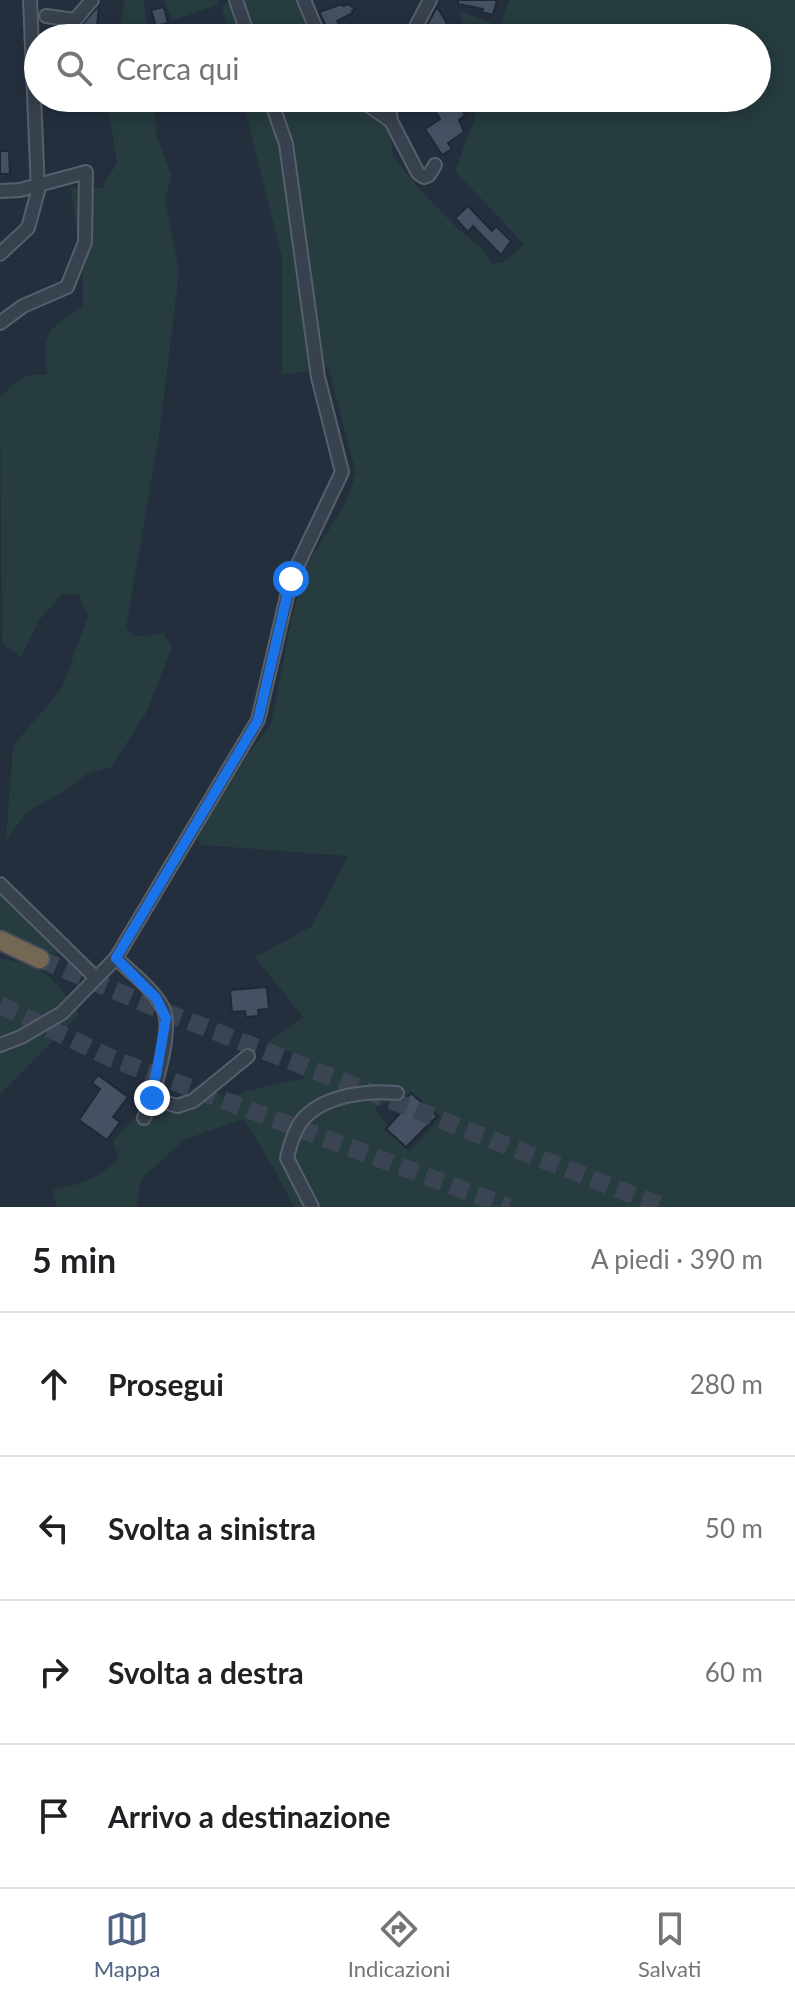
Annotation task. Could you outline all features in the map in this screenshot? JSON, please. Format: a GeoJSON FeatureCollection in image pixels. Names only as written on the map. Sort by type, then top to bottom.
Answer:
{"type":"FeatureCollection","features":[{"type":"Feature","properties":{"kind":"highway"},"geometry":{"type":"LineString","coordinates":[[0,940],[40,959]]}},
{"type":"Feature","properties":{"kind":"street"},"geometry":{"type":"LineString","coordinates":[[30,0],[31,24]]}},
{"type":"Feature","properties":{"kind":"street"},"geometry":{"type":"LineString","coordinates":[[46,16],[75,20],[92,0]]}},
{"type":"Feature","properties":{"kind":"street"},"geometry":{"type":"LineString","coordinates":[[236,0],[244,24]]}},
{"type":"Feature","properties":{"kind":"street"},"geometry":{"type":"LineString","coordinates":[[304,0],[314,24]]}},
{"type":"Feature","properties":{"kind":"street"},"geometry":{"type":"LineString","coordinates":[[417,24],[430,0]]}},
{"type":"Feature","properties":{"kind":"street"},"geometry":{"type":"LineString","coordinates":[[0,254],[28,228],[38,184],[35,112]]}},
{"type":"Feature","properties":{"kind":"street"},"geometry":{"type":"LineString","coordinates":[[0,1045],[21,1037],[62,1013],[116,958],[258,720],[291,579],[342,472],[318,377],[286,144],[275,112]]}},
{"type":"Feature","properties":{"kind":"street"},"geometry":{"type":"LineString","coordinates":[[378,112],[391,121]]}},
{"type":"Feature","properties":{"kind":"street"},"geometry":{"type":"LineString","coordinates":[[390,112],[391,121],[418,173],[424,177],[429,175],[435,165]]}},
{"type":"Feature","properties":{"kind":"street"},"geometry":{"type":"LineString","coordinates":[[0,191],[86,172],[85,242],[67,287],[23,306],[0,323]]}},
{"type":"Feature","properties":{"kind":"street"},"geometry":{"type":"LineString","coordinates":[[0,884],[96,978]]}},
{"type":"Feature","properties":{"kind":"street"},"geometry":{"type":"LineString","coordinates":[[116,958],[156,998],[166,1018],[152,1098],[144,1118]]}},
{"type":"Feature","properties":{"kind":"street"},"geometry":{"type":"LineString","coordinates":[[152,1098],[177,1106],[193,1101],[248,1056]]}},
{"type":"Feature","properties":{"kind":"street"},"geometry":{"type":"LineString","coordinates":[[312,1207],[287,1158],[300,1122],[319,1107],[352,1095],[377,1091],[397,1093]]}},
{"type":"Feature","properties":{"kind":"green space"},"geometry":{"type":"Polygon","coordinates":[[[125,0],[145,0],[147,24],[121,24],[125,0]]]}},
{"type":"Feature","properties":{"kind":"green space"},"geometry":{"type":"Polygon","coordinates":[[[164,0],[218,0],[219,4],[172,21],[164,0]]]}},
{"type":"Feature","properties":{"kind":"green space"},"geometry":{"type":"Polygon","coordinates":[[[235,0],[295,0],[308,24],[226,24],[222,5],[235,0]]]}},
{"type":"Feature","properties":{"kind":"green space"},"geometry":{"type":"Polygon","coordinates":[[[509,0],[795,0],[795,1207],[294,1207],[243,1119],[184,1140],[141,1179],[136,1207],[56,1207],[53,1190],[89,1179],[119,1159],[113,1141],[138,1114],[157,1109],[207,1080],[224,1099],[305,1078],[299,1056],[268,1042],[303,1017],[255,957],[311,927],[348,856],[202,845],[191,829],[271,724],[292,617],[308,563],[346,503],[356,473],[328,367],[282,375],[282,257],[246,112],[371,112],[388,128],[394,157],[415,184],[456,227],[484,250],[492,264],[504,262],[524,244],[455,171],[474,112],[771,112],[771,24],[501,24],[509,0]],[[411,1093],[374,1108],[409,1152],[441,1116],[411,1093]]]}},
{"type":"Feature","properties":{"kind":"green space"},"geometry":{"type":"Polygon","coordinates":[[[460,11],[495,24],[462,24],[460,11]]]}},
{"type":"Feature","properties":{"kind":"green space"},"geometry":{"type":"Polygon","coordinates":[[[109,112],[155,112],[157,138],[172,176],[165,199],[179,272],[160,428],[126,628],[136,637],[163,633],[172,647],[146,713],[111,767],[85,775],[26,813],[6,841],[13,746],[62,688],[88,616],[79,595],[62,594],[39,620],[21,657],[2,643],[0,397],[26,377],[47,375],[46,349],[50,333],[83,306],[83,282],[71,187],[102,188],[117,163],[109,112]]]}},
{"type":"Feature","properties":{"kind":"green space"},"geometry":{"type":"Polygon","coordinates":[[[0,887],[61,952],[53,954],[0,928],[0,887]]]}},
{"type":"Feature","properties":{"kind":"green space"},"geometry":{"type":"Polygon","coordinates":[[[0,958],[30,966],[47,975],[79,1014],[0,1095],[0,958]]]}},
{"type":"Feature","properties":{"kind":"building"},"geometry":{"type":"Polygon","coordinates":[[[458,0],[497,0],[493,15],[482,12],[483,9],[458,4],[458,0]]]}},
{"type":"Feature","properties":{"kind":"building"},"geometry":{"type":"Polygon","coordinates":[[[342,4],[355,9],[337,21],[339,24],[325,24],[319,12],[342,4]]]}},
{"type":"Feature","properties":{"kind":"building"},"geometry":{"type":"Polygon","coordinates":[[[99,5],[97,24],[82,24],[99,5]]]}},
{"type":"Feature","properties":{"kind":"building"},"geometry":{"type":"Polygon","coordinates":[[[164,7],[168,23],[155,24],[151,10],[164,7]]]}},
{"type":"Feature","properties":{"kind":"building"},"geometry":{"type":"Polygon","coordinates":[[[437,7],[447,23],[428,24],[437,7]]]}},
{"type":"Feature","properties":{"kind":"building"},"geometry":{"type":"Polygon","coordinates":[[[436,112],[463,112],[465,115],[459,120],[464,132],[448,143],[452,149],[442,155],[425,129],[440,119],[436,112]]]}},
{"type":"Feature","properties":{"kind":"building"},"geometry":{"type":"Polygon","coordinates":[[[0,151],[9,151],[10,174],[0,174],[0,151]]]}},
{"type":"Feature","properties":{"kind":"building"},"geometry":{"type":"Polygon","coordinates":[[[468,206],[492,231],[496,226],[511,241],[501,255],[473,226],[468,232],[455,218],[468,206]]]}},
{"type":"Feature","properties":{"kind":"building"},"geometry":{"type":"Polygon","coordinates":[[[267,987],[269,1009],[258,1010],[259,1016],[246,1017],[245,1011],[232,1012],[230,990],[267,987]]]}},
{"type":"Feature","properties":{"kind":"building"},"geometry":{"type":"Polygon","coordinates":[[[98,1075],[128,1097],[113,1117],[120,1122],[107,1140],[79,1120],[100,1089],[92,1083],[98,1075]]]}},
{"type":"Feature","properties":{"kind":"building"},"geometry":{"type":"Polygon","coordinates":[[[411,1093],[437,1116],[406,1147],[386,1129],[403,1110],[400,1106],[411,1093]]]}},
{"type":"Feature","properties":{"kind":"tunnel"},"geometry":{"type":"LineString","coordinates":[[40,959],[163,1011],[664,1207]]}},
{"type":"Feature","properties":{"kind":"tunnel"},"geometry":{"type":"LineString","coordinates":[[0,1005],[113,1059],[509,1207]]}},
{"type":"Feature","properties":{"kind":"route"},"geometry":{"type":"LineString","coordinates":[[152,1098],[166,1018],[156,998],[116,958],[258,720],[291,579]]}}]}
